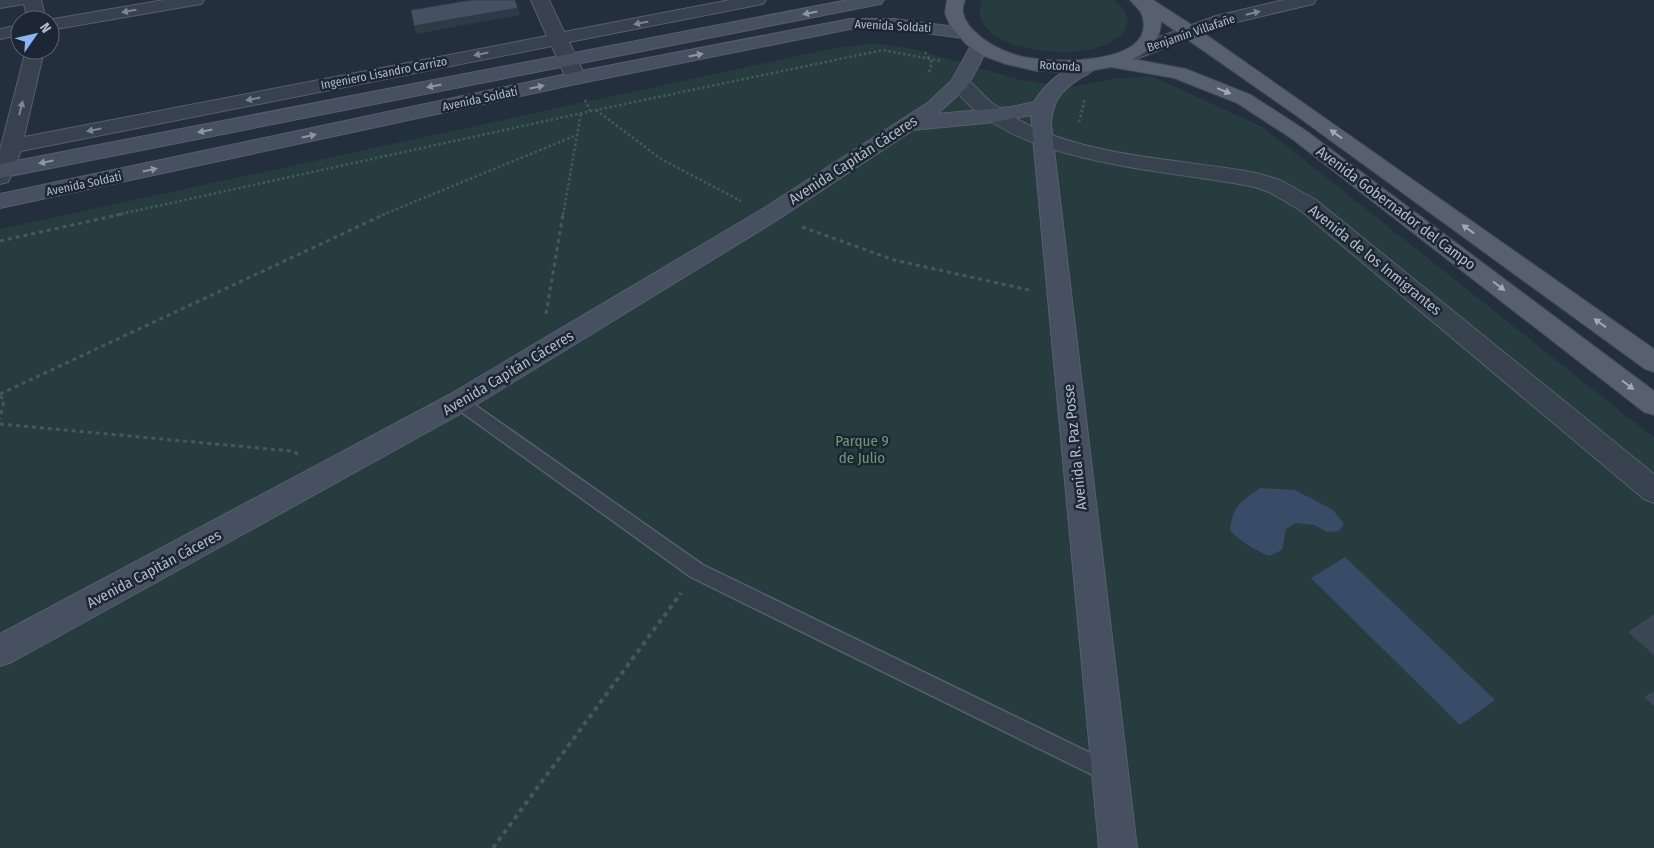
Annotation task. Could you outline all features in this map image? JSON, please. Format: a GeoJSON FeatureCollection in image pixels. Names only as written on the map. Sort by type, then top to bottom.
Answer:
{"type":"FeatureCollection","features":[{"type":"Feature","properties":{"kind":"main road"},"geometry":{"type":"LineString","coordinates":[[956,0],[954,4],[954,18],[963,33]]}},
{"type":"Feature","properties":{"kind":"main road","name":"Rotonda"},"geometry":{"type":"LineString","coordinates":[[963,33],[980,46],[1003,57],[1029,64],[1058,68],[1086,67],[1114,62],[1134,52],[1148,40],[1153,26],[1149,12],[1140,0]]}},
{"type":"Feature","properties":{"kind":"main road","name":"Avenida Gobernador del Campo"},"geometry":{"type":"LineString","coordinates":[[1140,0],[1189,31],[1654,362]]}},
{"type":"Feature","properties":{"kind":"main road","name":"Avenida Gobernador del Campo"},"geometry":{"type":"LineString","coordinates":[[1114,62],[1179,72],[1244,99],[1298,134],[1654,405]]}},
{"type":"Feature","properties":{"kind":"street"},"geometry":{"type":"LineString","coordinates":[[0,3],[19,0]]}},
{"type":"Feature","properties":{"kind":"street"},"geometry":{"type":"LineString","coordinates":[[60,23],[195,0]]}},
{"type":"Feature","properties":{"kind":"street"},"geometry":{"type":"LineString","coordinates":[[540,0],[576,78]]}},
{"type":"Feature","properties":{"kind":"street","name":"Ingeniero Lisandro Carrizo"},"geometry":{"type":"LineString","coordinates":[[12,146],[757,0]]}},
{"type":"Feature","properties":{"kind":"street","name":"Avenida Soldati"},"geometry":{"type":"LineString","coordinates":[[1,173],[567,59],[875,0]]}},
{"type":"Feature","properties":{"kind":"street","name":"Benjamín Villafañe"},"geometry":{"type":"LineString","coordinates":[[1134,52],[1222,20],[1307,0]]}},
{"type":"Feature","properties":{"kind":"street","name":"Avenida Soldati"},"geometry":{"type":"LineString","coordinates":[[0,201],[576,78],[850,24],[871,23],[922,26],[963,33]]}},
{"type":"Feature","properties":{"kind":"street","name":"Avenida Capitán Cáceres"},"geometry":{"type":"LineString","coordinates":[[0,652],[459,402],[769,215],[936,106],[964,75],[980,46]]}},
{"type":"Feature","properties":{"kind":"street"},"geometry":{"type":"LineString","coordinates":[[1,173],[12,146],[33,60]]}},
{"type":"Feature","properties":{"kind":"street"},"geometry":{"type":"LineString","coordinates":[[908,125],[948,118],[1015,114],[1047,98],[1061,81],[1086,67]]}},
{"type":"Feature","properties":{"kind":"street","name":"Avenida de los Inmigrantes"},"geometry":{"type":"LineString","coordinates":[[964,75],[980,104],[997,115],[1043,138],[1105,158],[1272,185],[1308,205],[1654,491]]}},
{"type":"Feature","properties":{"kind":"street","name":"Avenida R. Paz Posse"},"geometry":{"type":"LineString","coordinates":[[1047,98],[1039,122],[1043,138],[1118,848]]}},
{"type":"Feature","properties":{"kind":"lane"},"geometry":{"type":"LineString","coordinates":[[459,402],[697,571],[1110,773]]}},
{"type":"Feature","properties":{"kind":"path"},"geometry":{"type":"LineString","coordinates":[[922,26],[910,44],[922,48],[931,58],[932,68],[927,76]]}},
{"type":"Feature","properties":{"kind":"path"},"geometry":{"type":"LineString","coordinates":[[0,241],[581,113],[883,50],[931,58],[964,75]]}},
{"type":"Feature","properties":{"kind":"path"},"geometry":{"type":"LineString","coordinates":[[1085,126],[1078,121],[1087,92]]}},
{"type":"Feature","properties":{"kind":"path"},"geometry":{"type":"LineString","coordinates":[[1047,98],[1085,99]]}},
{"type":"Feature","properties":{"kind":"path"},"geometry":{"type":"LineString","coordinates":[[596,110],[661,160],[769,215],[894,260],[1059,297]]}},
{"type":"Feature","properties":{"kind":"path"},"geometry":{"type":"LineString","coordinates":[[540,354],[581,113]]}},
{"type":"Feature","properties":{"kind":"path"},"geometry":{"type":"LineString","coordinates":[[0,419],[4,400],[0,395],[368,221],[577,135]]}},
{"type":"Feature","properties":{"kind":"path"},"geometry":{"type":"LineString","coordinates":[[0,424],[291,451],[335,470]]}},
{"type":"Feature","properties":{"kind":"path"},"geometry":{"type":"LineString","coordinates":[[493,848],[697,571]]}},
{"type":"Feature","properties":{"kind":"green space"},"geometry":{"type":"Polygon","coordinates":[[[982,0],[1115,0],[1124,9],[1128,22],[1122,34],[1105,45],[1082,51],[1057,52],[1031,49],[1008,42],[990,32],[981,17],[982,0]]]}},
{"type":"Feature","properties":{"kind":"green space","name":"Parque 9 de Julio"},"geometry":{"type":"Polygon","coordinates":[[[873,43],[914,49],[1021,80],[1072,87],[1111,79],[1152,76],[1264,128],[1654,438],[1654,848],[0,848],[0,229],[830,49],[873,43]]]}},
{"type":"Feature","properties":{"kind":"water"},"geometry":{"type":"Polygon","coordinates":[[[1261,488],[1295,490],[1333,510],[1344,524],[1339,531],[1327,532],[1314,525],[1296,523],[1286,529],[1282,550],[1269,556],[1243,542],[1230,530],[1233,515],[1239,504],[1261,488]]]}},
{"type":"Feature","properties":{"kind":"water"},"geometry":{"type":"Polygon","coordinates":[[[1345,557],[1495,700],[1460,725],[1311,578],[1345,557]]]}},
{"type":"Feature","properties":{"kind":"building"},"geometry":{"type":"Polygon","coordinates":[[[471,0],[515,0],[518,8],[414,26],[411,10],[471,0]]]}}]}
